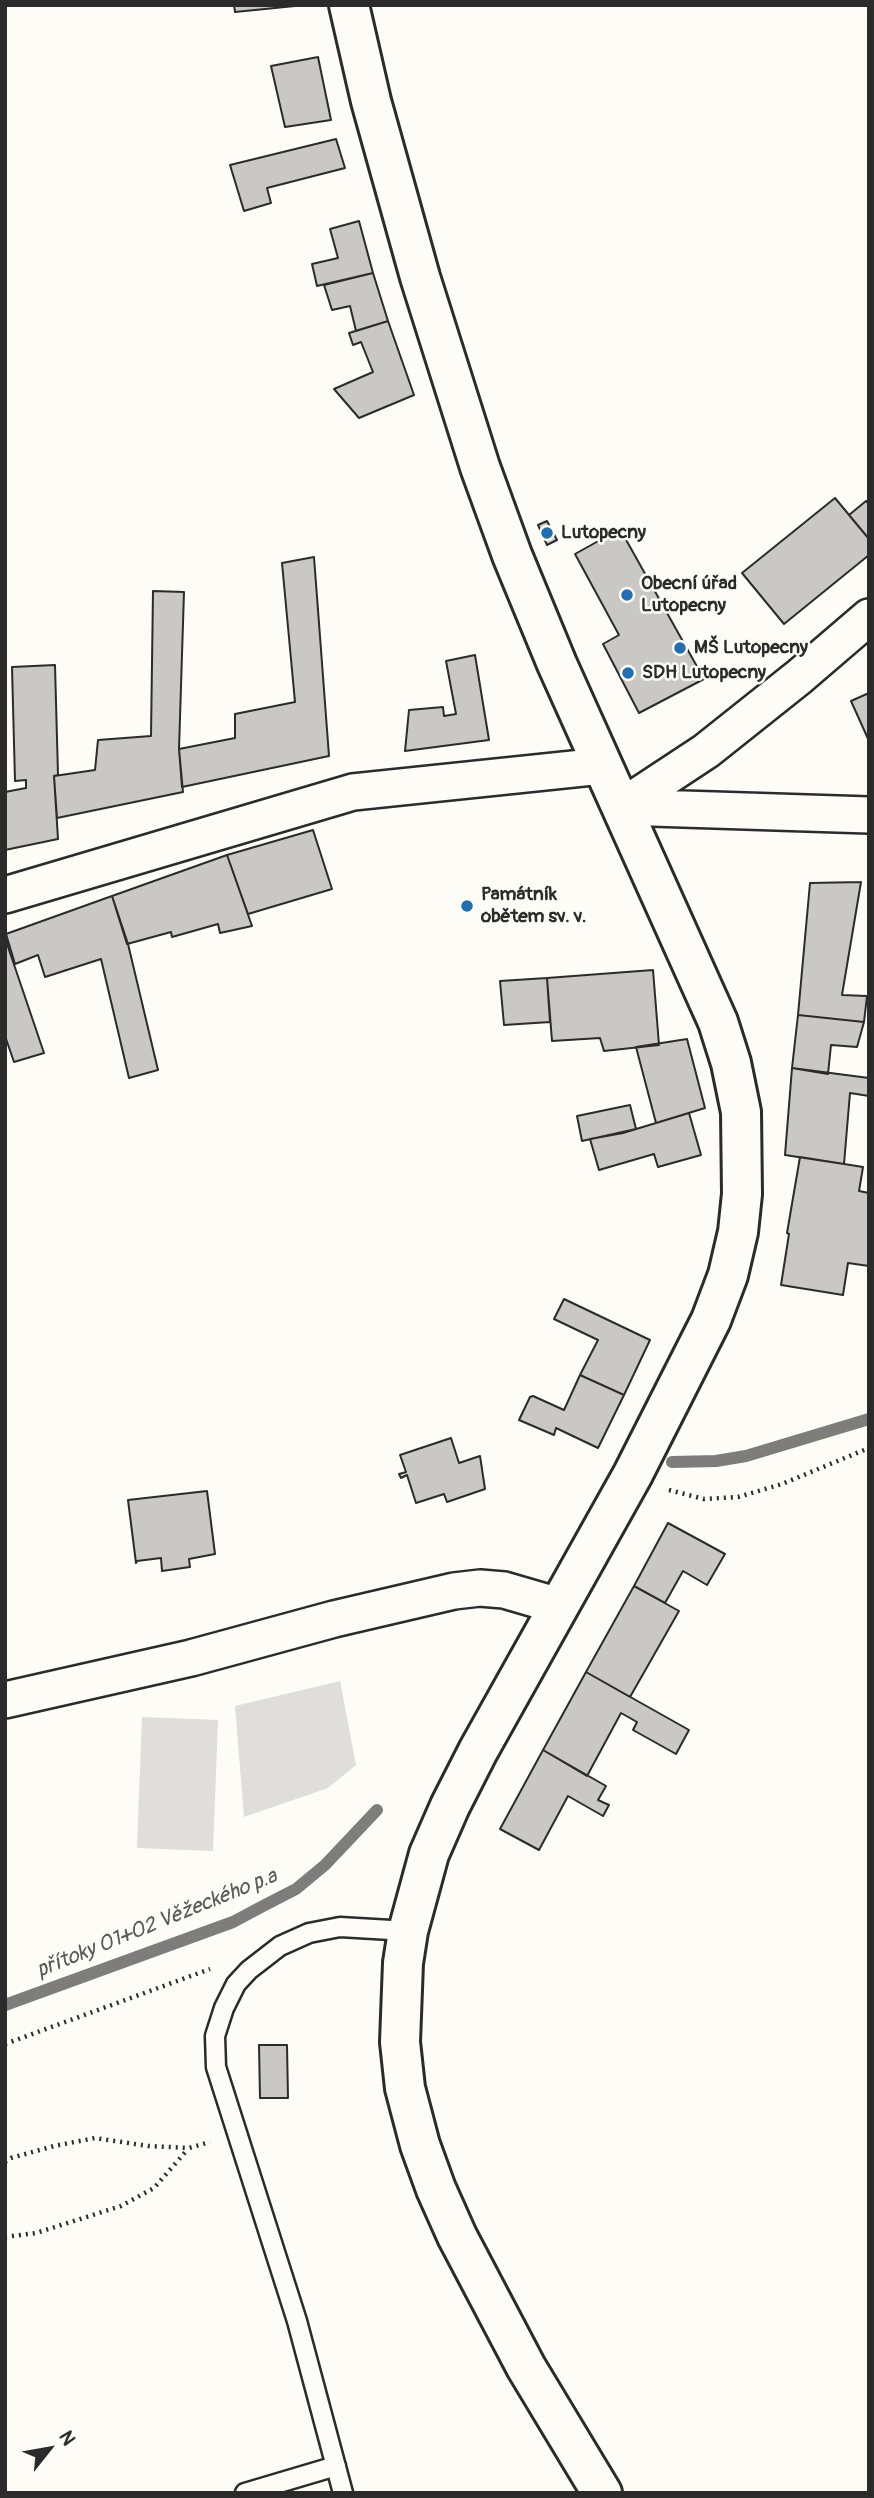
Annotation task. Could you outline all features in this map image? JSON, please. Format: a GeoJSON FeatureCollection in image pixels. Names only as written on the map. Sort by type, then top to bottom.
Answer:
{"type":"FeatureCollection","features":[{"type":"Feature","properties":{"kind":"main road"},"geometry":{"type":"LineString","coordinates":[[349,5],[371,101],[420,277],[480,467],[517,567],[602,766],[718,1022],[732,1063],[741,1112],[742,1194],[738,1232],[728,1275],[711,1320],[633,1474],[450,1806],[429,1854],[408,1931],[402,1977],[400,2042],[404,2088],[436,2189],[475,2273],[526,2367],[601,2493]]}},
{"type":"Feature","properties":{"kind":"street"},"geometry":{"type":"LineString","coordinates":[[621,807],[706,751],[869,617]]}},
{"type":"Feature","properties":{"kind":"street"},"geometry":{"type":"LineString","coordinates":[[5,895],[353,792],[602,766]]}},
{"type":"Feature","properties":{"kind":"street"},"geometry":{"type":"LineString","coordinates":[[621,807],[869,815]]}},
{"type":"Feature","properties":{"kind":"street"},"geometry":{"type":"LineString","coordinates":[[5,1700],[191,1658],[334,1619],[454,1591],[480,1588],[504,1590],[559,1606]]}},
{"type":"Feature","properties":{"kind":"lane"},"geometry":{"type":"LineString","coordinates":[[343,2493],[297,2321],[216,2067],[215,2036],[224,2008],[236,1984],[249,1970],[280,1947],[309,1933],[340,1927],[408,1931]]}},
{"type":"Feature","properties":{"kind":"lane"},"geometry":{"type":"LineString","coordinates":[[245,2493],[336,2466]]}},
{"type":"Feature","properties":{"kind":"path"},"geometry":{"type":"LineString","coordinates":[[633,1474],[682,1494],[704,1499],[738,1497],[782,1484],[869,1448]]}},
{"type":"Feature","properties":{"kind":"path"},"geometry":{"type":"LineString","coordinates":[[5,2044],[212,1968],[249,1970]]}},
{"type":"Feature","properties":{"kind":"path"},"geometry":{"type":"LineString","coordinates":[[5,2162],[10,2158],[43,2149],[95,2138],[148,2146],[189,2148],[154,2188],[121,2206],[36,2233],[5,2237]]}},
{"type":"Feature","properties":{"kind":"shaded area"},"geometry":{"type":"Polygon","coordinates":[[[340,1681],[356,1765],[328,1788],[244,1817],[235,1706],[340,1681]]]}},
{"type":"Feature","properties":{"kind":"shaded area"},"geometry":{"type":"Polygon","coordinates":[[[142,1717],[218,1720],[213,1851],[137,1848],[142,1717]]]}},
{"type":"Feature","properties":{"kind":"building"},"geometry":{"type":"Polygon","coordinates":[[[234,5],[295,5],[295,6],[235,12],[234,5]]]}},
{"type":"Feature","properties":{"kind":"building"},"geometry":{"type":"Polygon","coordinates":[[[318,57],[331,120],[285,127],[271,66],[318,57]]]}},
{"type":"Feature","properties":{"kind":"building"},"geometry":{"type":"Polygon","coordinates":[[[336,139],[345,168],[267,188],[271,203],[244,211],[230,165],[336,139]]]}},
{"type":"Feature","properties":{"kind":"building"},"geometry":{"type":"Polygon","coordinates":[[[359,221],[373,273],[317,286],[312,264],[338,258],[330,229],[359,221]]]}},
{"type":"Feature","properties":{"kind":"building"},"geometry":{"type":"Polygon","coordinates":[[[373,273],[388,321],[356,331],[350,306],[332,310],[324,285],[373,273]]]}},
{"type":"Feature","properties":{"kind":"building"},"geometry":{"type":"Polygon","coordinates":[[[388,321],[414,395],[359,418],[334,389],[373,372],[361,342],[353,345],[349,333],[388,321]]]}},
{"type":"Feature","properties":{"kind":"building"},"geometry":{"type":"Polygon","coordinates":[[[835,498],[869,539],[869,555],[784,624],[742,573],[835,498]]]}},
{"type":"Feature","properties":{"kind":"building"},"geometry":{"type":"Polygon","coordinates":[[[866,501],[869,504],[869,539],[849,515],[866,501]]]}},
{"type":"Feature","properties":{"kind":"building","name":"Lutopecny"},"geometry":{"type":"Polygon","coordinates":[[[547,521],[557,540],[547,545],[538,525],[547,521]]]}},
{"type":"Feature","properties":{"kind":"building","name":"Obecní úřad Lutopecny"},"geometry":{"type":"Polygon","coordinates":[[[620,529],[704,679],[639,713],[603,644],[619,635],[575,554],[620,529]]]}},
{"type":"Feature","properties":{"kind":"building"},"geometry":{"type":"Polygon","coordinates":[[[314,557],[329,756],[182,787],[179,749],[235,738],[235,714],[295,702],[282,563],[314,557]]]}},
{"type":"Feature","properties":{"kind":"building"},"geometry":{"type":"Polygon","coordinates":[[[153,591],[184,592],[179,749],[183,792],[57,818],[54,776],[95,770],[98,740],[151,736],[153,591]]]}},
{"type":"Feature","properties":{"kind":"building"},"geometry":{"type":"Polygon","coordinates":[[[475,655],[489,740],[405,751],[409,710],[443,707],[444,716],[456,714],[446,661],[475,655]]]}},
{"type":"Feature","properties":{"kind":"building"},"geometry":{"type":"Polygon","coordinates":[[[55,665],[58,775],[54,776],[58,839],[5,850],[5,792],[26,788],[26,780],[15,781],[12,667],[55,665]]]}},
{"type":"Feature","properties":{"kind":"building"},"geometry":{"type":"Polygon","coordinates":[[[869,693],[869,741],[851,701],[869,693]]]}},
{"type":"Feature","properties":{"kind":"building"},"geometry":{"type":"Polygon","coordinates":[[[313,830],[332,889],[248,914],[227,855],[313,830]]]}},
{"type":"Feature","properties":{"kind":"building"},"geometry":{"type":"Polygon","coordinates":[[[227,855],[252,926],[220,933],[218,924],[172,937],[171,932],[127,944],[112,896],[227,855]]]}},
{"type":"Feature","properties":{"kind":"building"},"geometry":{"type":"Polygon","coordinates":[[[861,882],[842,995],[867,996],[864,1022],[798,1015],[810,883],[861,882]]]}},
{"type":"Feature","properties":{"kind":"building"},"geometry":{"type":"Polygon","coordinates":[[[112,896],[128,944],[158,1070],[129,1078],[101,959],[45,977],[38,955],[15,964],[6,934],[112,896]]]}},
{"type":"Feature","properties":{"kind":"building"},"geometry":{"type":"Polygon","coordinates":[[[5,938],[44,1053],[14,1062],[5,1036],[5,938]]]}},
{"type":"Feature","properties":{"kind":"building"},"geometry":{"type":"Polygon","coordinates":[[[653,970],[659,1045],[604,1051],[600,1038],[552,1041],[547,978],[653,970]]]}},
{"type":"Feature","properties":{"kind":"building"},"geometry":{"type":"Polygon","coordinates":[[[547,978],[550,1022],[504,1025],[500,981],[547,978]]]}},
{"type":"Feature","properties":{"kind":"building"},"geometry":{"type":"Polygon","coordinates":[[[798,1015],[864,1022],[857,1047],[831,1045],[828,1074],[792,1068],[798,1015]]]}},
{"type":"Feature","properties":{"kind":"building"},"geometry":{"type":"Polygon","coordinates":[[[687,1039],[705,1108],[656,1123],[636,1047],[687,1039]]]}},
{"type":"Feature","properties":{"kind":"building"},"geometry":{"type":"Polygon","coordinates":[[[792,1068],[869,1078],[869,1096],[850,1093],[844,1164],[785,1155],[792,1068]]]}},
{"type":"Feature","properties":{"kind":"building"},"geometry":{"type":"Polygon","coordinates":[[[630,1105],[636,1129],[582,1141],[577,1116],[630,1105]]]}},
{"type":"Feature","properties":{"kind":"building"},"geometry":{"type":"Polygon","coordinates":[[[689,1113],[701,1155],[658,1167],[654,1154],[599,1170],[590,1139],[623,1133],[689,1113]]]}},
{"type":"Feature","properties":{"kind":"building"},"geometry":{"type":"Polygon","coordinates":[[[800,1157],[863,1167],[859,1191],[869,1193],[869,1266],[848,1263],[843,1295],[781,1285],[800,1157]]]}},
{"type":"Feature","properties":{"kind":"building"},"geometry":{"type":"Polygon","coordinates":[[[564,1299],[650,1340],[624,1395],[580,1375],[598,1340],[554,1319],[564,1299]]]}},
{"type":"Feature","properties":{"kind":"building"},"geometry":{"type":"Polygon","coordinates":[[[580,1375],[624,1395],[598,1448],[556,1428],[554,1435],[519,1420],[533,1396],[564,1410],[580,1375]]]}},
{"type":"Feature","properties":{"kind":"building"},"geometry":{"type":"Polygon","coordinates":[[[451,1438],[459,1463],[480,1456],[485,1489],[447,1502],[444,1494],[416,1503],[407,1475],[401,1478],[399,1474],[406,1472],[400,1455],[451,1438]]]}},
{"type":"Feature","properties":{"kind":"building"},"geometry":{"type":"Polygon","coordinates":[[[207,1491],[215,1554],[189,1559],[190,1567],[162,1571],[161,1558],[136,1563],[128,1500],[207,1491]]]}},
{"type":"Feature","properties":{"kind":"building"},"geometry":{"type":"Polygon","coordinates":[[[668,1523],[725,1554],[707,1585],[683,1571],[665,1603],[634,1586],[668,1523]]]}},
{"type":"Feature","properties":{"kind":"building"},"geometry":{"type":"Polygon","coordinates":[[[634,1586],[679,1611],[630,1697],[586,1672],[634,1586]]]}},
{"type":"Feature","properties":{"kind":"building"},"geometry":{"type":"Polygon","coordinates":[[[586,1672],[689,1730],[676,1754],[633,1730],[637,1722],[621,1713],[587,1776],[543,1750],[586,1672]]]}},
{"type":"Feature","properties":{"kind":"building"},"geometry":{"type":"Polygon","coordinates":[[[543,1750],[606,1786],[598,1800],[609,1805],[603,1816],[568,1796],[539,1850],[500,1829],[543,1750]]]}},
{"type":"Feature","properties":{"kind":"building"},"geometry":{"type":"Polygon","coordinates":[[[259,2045],[287,2045],[288,2098],[260,2098],[259,2045]]]}},
{"type":"Feature","properties":{"kind":"waterway"},"geometry":{"type":"LineString","coordinates":[[672,1462],[716,1461],[746,1456],[869,1419]]}},
{"type":"Feature","properties":{"kind":"waterway","name":"přítoky 01+02 Věžeckého p.a"},"geometry":{"type":"LineString","coordinates":[[5,2005],[233,1922],[296,1889],[325,1865],[377,1810]]}},
{"type":"Feature","properties":{"kind":"place","name":"Lutopecny"},"geometry":{"type":"Point","coordinates":[547,533]}},
{"type":"Feature","properties":{"kind":"place","name":"Obecní úřad Lutopecny"},"geometry":{"type":"Point","coordinates":[627,595]}},
{"type":"Feature","properties":{"kind":"place","name":"MŠ Lutopecny"},"geometry":{"type":"Point","coordinates":[680,648]}},
{"type":"Feature","properties":{"kind":"place","name":"SDH Lutopecny"},"geometry":{"type":"Point","coordinates":[628,673]}},
{"type":"Feature","properties":{"kind":"place","name":"Památník obětem sv. v."},"geometry":{"type":"Point","coordinates":[467,906]}}]}
